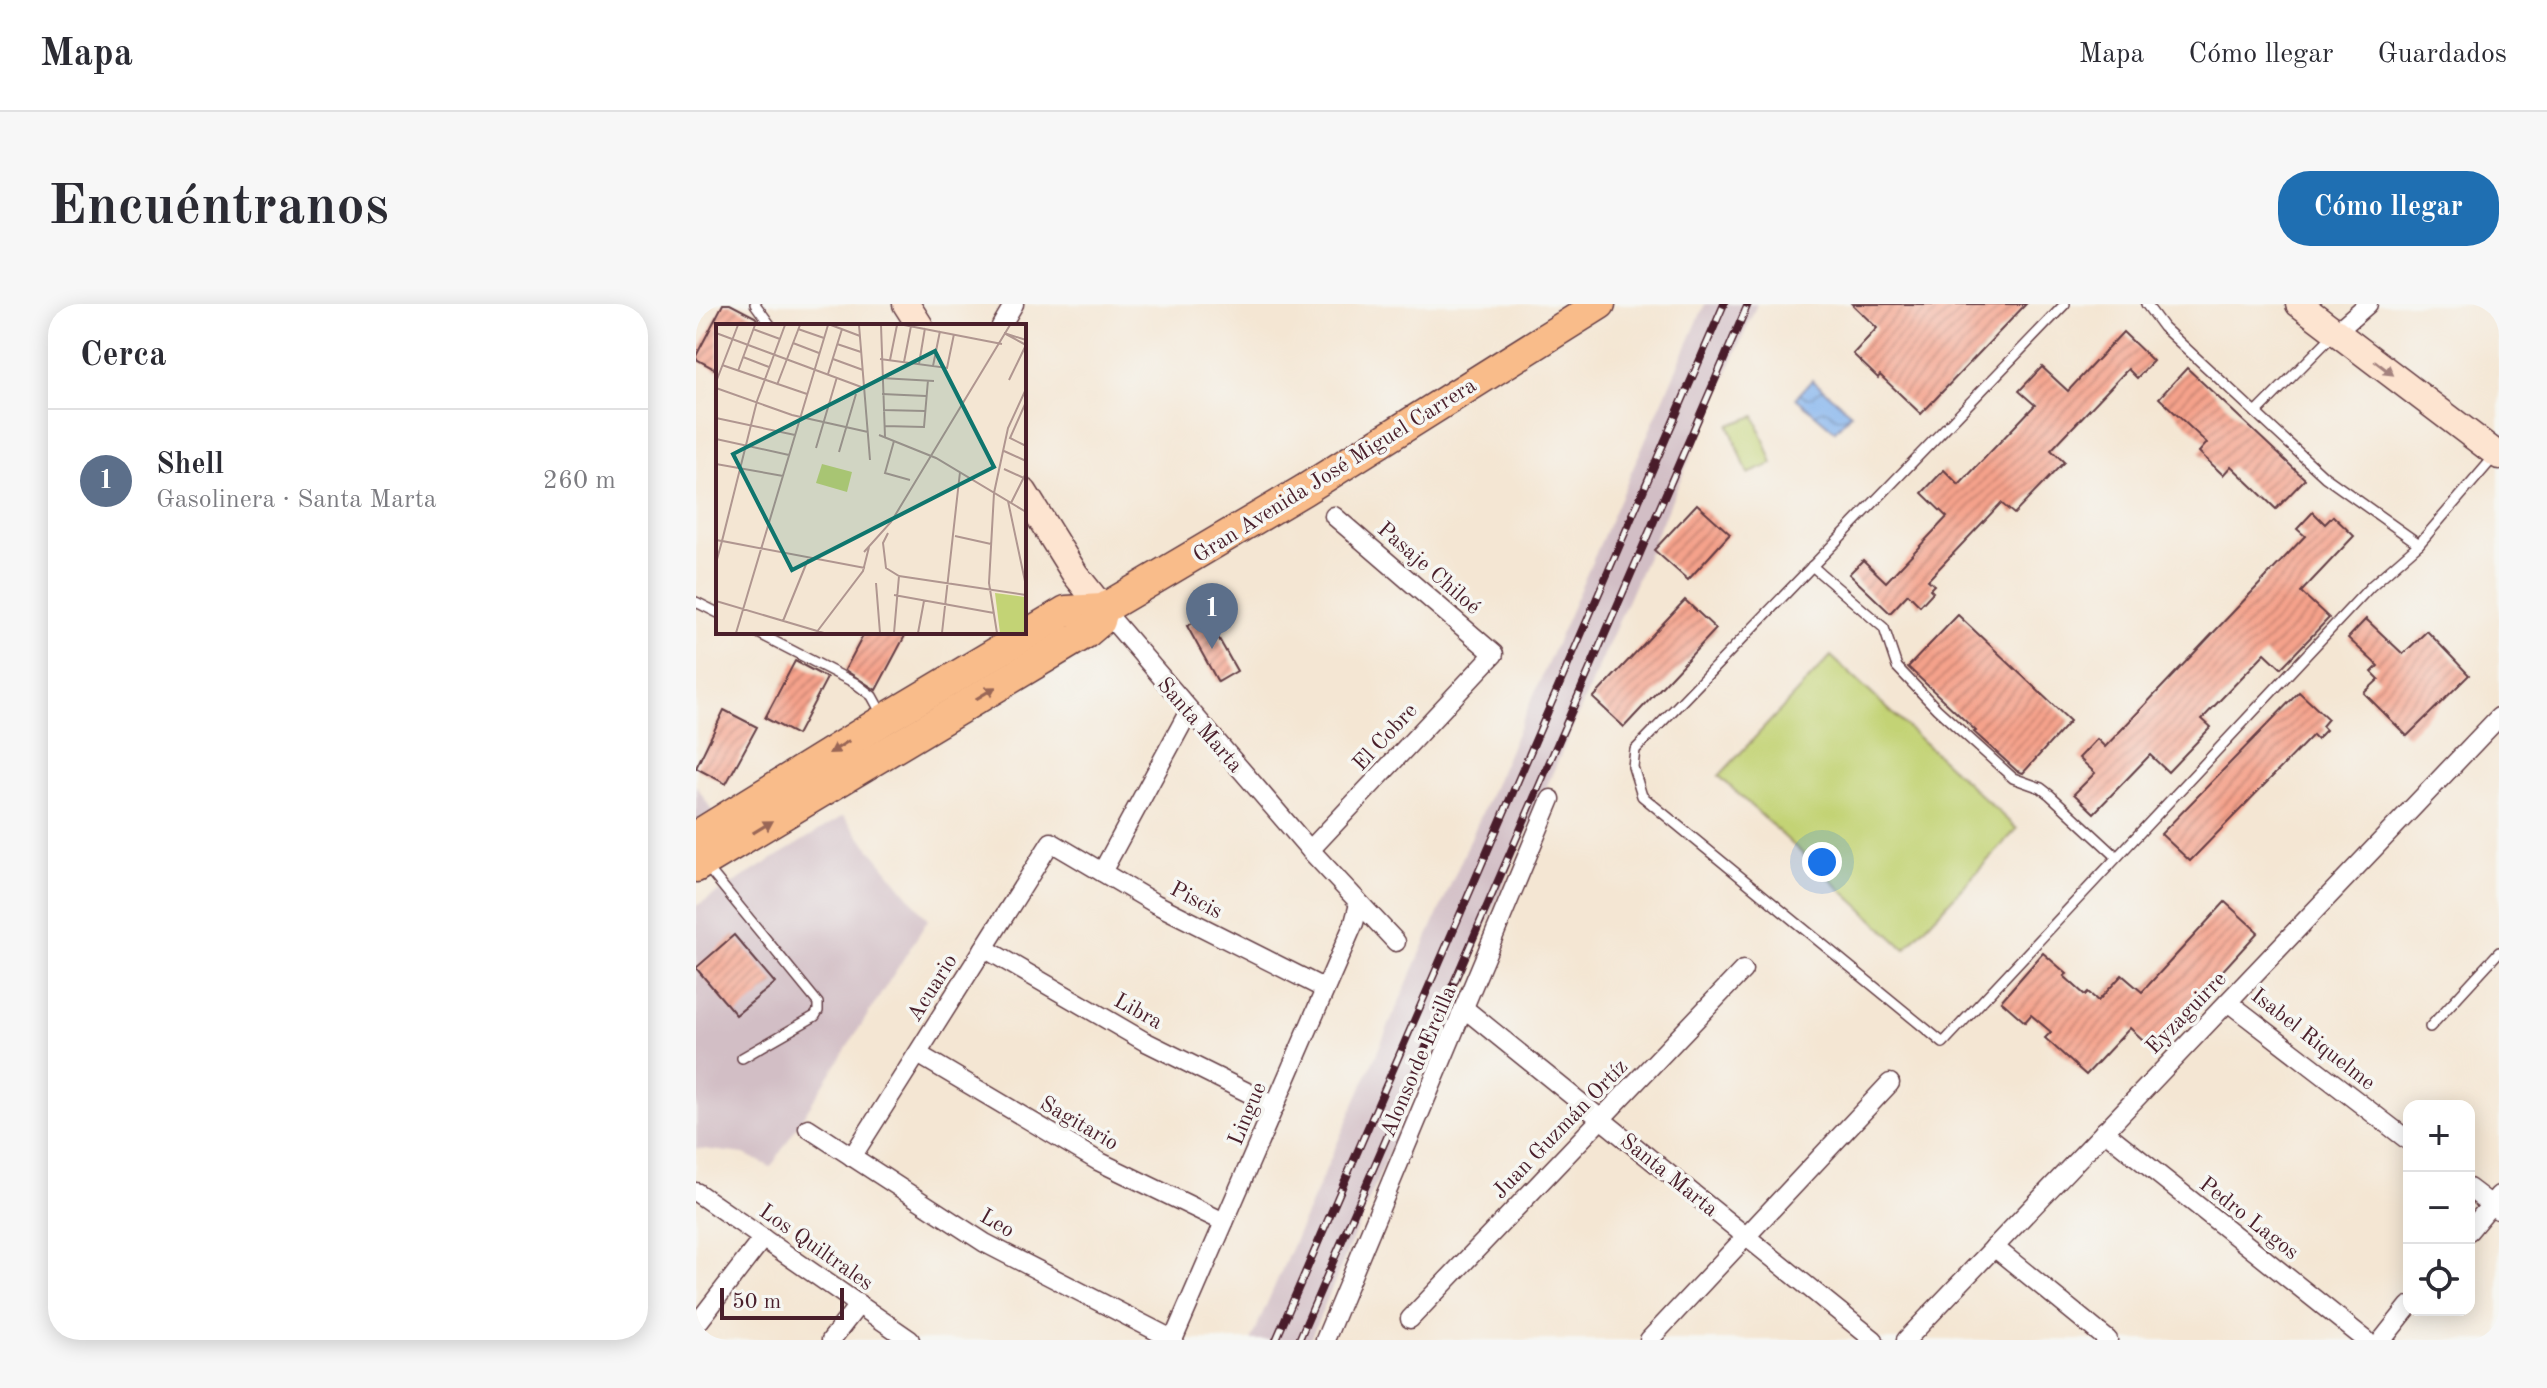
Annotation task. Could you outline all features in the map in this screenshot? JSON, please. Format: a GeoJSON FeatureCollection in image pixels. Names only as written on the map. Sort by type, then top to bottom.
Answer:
{"type":"FeatureCollection","features":[{"type":"Feature","properties":{"kind":"main road"},"geometry":{"type":"LineString","coordinates":[[906,304],[919,324]]}},
{"type":"Feature","properties":{"kind":"main road","name":"Gran Avenida José Miguel Carrera"},"geometry":{"type":"LineString","coordinates":[[1564,327],[1588,304]]}},
{"type":"Feature","properties":{"kind":"main road","name":"Gran Avenida José Miguel Carrera"},"geometry":{"type":"LineString","coordinates":[[698,855],[885,719],[1066,611],[1103,609],[1304,490],[1600,304]]}},
{"type":"Feature","properties":{"kind":"main road","name":"Gran Avenida José Miguel Carrera"},"geometry":{"type":"LineString","coordinates":[[1564,327],[1627,304]]}},
{"type":"Feature","properties":{"kind":"main road"},"geometry":{"type":"LineString","coordinates":[[2299,304],[2498,455]]}},
{"type":"Feature","properties":{"kind":"main road","name":"Santa Marta"},"geometry":{"type":"LineString","coordinates":[[1026,495],[1075,574],[1103,609]]}},
{"type":"Feature","properties":{"kind":"main road","name":"Gran Avenida José Miguel Carrera"},"geometry":{"type":"LineString","coordinates":[[698,855],[1086,633],[1100,621],[1103,609]]}},
{"type":"Feature","properties":{"kind":"street"},"geometry":{"type":"LineString","coordinates":[[1002,324],[1014,304]]}},
{"type":"Feature","properties":{"kind":"street"},"geometry":{"type":"LineString","coordinates":[[2336,332],[2368,304]]}},
{"type":"Feature","properties":{"kind":"street","name":"Pasaje Chiloé"},"geometry":{"type":"LineString","coordinates":[[1334,516],[1494,654]]}},
{"type":"Feature","properties":{"kind":"street","name":"Santa Marta"},"geometry":{"type":"LineString","coordinates":[[1103,609],[1310,850],[1396,942]]}},
{"type":"Feature","properties":{"kind":"street","name":"El Cobre"},"geometry":{"type":"LineString","coordinates":[[1310,850],[1494,654]]}},
{"type":"Feature","properties":{"kind":"street"},"geometry":{"type":"LineString","coordinates":[[1102,872],[1189,711]]}},
{"type":"Feature","properties":{"kind":"street","name":"Eyzaguirre"},"geometry":{"type":"LineString","coordinates":[[1906,1340],[2499,717]]}},
{"type":"Feature","properties":{"kind":"street","name":"Alonso de Ercilla"},"geometry":{"type":"LineString","coordinates":[[1330,1337],[1551,799]]}},
{"type":"Feature","properties":{"kind":"street","name":"Piscis"},"geometry":{"type":"LineString","coordinates":[[1051,842],[1210,933],[1325,989]]}},
{"type":"Feature","properties":{"kind":"street","name":"Acuario"},"geometry":{"type":"LineString","coordinates":[[852,1157],[1051,842]]}},
{"type":"Feature","properties":{"kind":"street","name":"Lingue"},"geometry":{"type":"LineString","coordinates":[[1174,1340],[1354,923],[1359,904]]}},
{"type":"Feature","properties":{"kind":"street","name":"Libra"},"geometry":{"type":"LineString","coordinates":[[984,948],[1144,1041],[1275,1106]]}},
{"type":"Feature","properties":{"kind":"street","name":"Juan Guzmán Ortíz"},"geometry":{"type":"LineString","coordinates":[[1410,1319],[1743,970]]}},
{"type":"Feature","properties":{"kind":"street","name":"Isabel Riquelme"},"geometry":{"type":"LineString","coordinates":[[2228,1002],[2403,1136]]}},
{"type":"Feature","properties":{"kind":"street","name":"Santa Marta"},"geometry":{"type":"LineString","coordinates":[[1465,1009],[1874,1340]]}},
{"type":"Feature","properties":{"kind":"street","name":"Sagitario"},"geometry":{"type":"LineString","coordinates":[[918,1054],[1098,1161],[1224,1222]]}},
{"type":"Feature","properties":{"kind":"street"},"geometry":{"type":"LineString","coordinates":[[1649,1340],[1890,1083]]}},
{"type":"Feature","properties":{"kind":"street","name":"Leo"},"geometry":{"type":"LineString","coordinates":[[808,1128],[985,1243],[1174,1340]]}},
{"type":"Feature","properties":{"kind":"street","name":"Pedro Lagos"},"geometry":{"type":"LineString","coordinates":[[2104,1131],[2366,1340]]}},
{"type":"Feature","properties":{"kind":"street","name":"Los Quiltrales"},"geometry":{"type":"LineString","coordinates":[[696,1192],[910,1340]]}},
{"type":"Feature","properties":{"kind":"street"},"geometry":{"type":"LineString","coordinates":[[2475,1192],[2496,1204],[2475,1225]]}},
{"type":"Feature","properties":{"kind":"street"},"geometry":{"type":"LineString","coordinates":[[696,1325],[763,1238]]}},
{"type":"Feature","properties":{"kind":"street"},"geometry":{"type":"LineString","coordinates":[[1994,1247],[2108,1340]]}},
{"type":"Feature","properties":{"kind":"street"},"geometry":{"type":"LineString","coordinates":[[831,1340],[859,1304]]}},
{"type":"Feature","properties":{"kind":"street"},"geometry":{"type":"LineString","coordinates":[[2382,1340],[2403,1314]]}},
{"type":"Feature","properties":{"kind":"lane"},"geometry":{"type":"LineString","coordinates":[[755,304],[770,324]]}},
{"type":"Feature","properties":{"kind":"lane"},"geometry":{"type":"LineString","coordinates":[[2065,304],[1635,750],[1633,767],[1642,796],[1943,1043],[2371,586],[2419,544],[2498,455]]}},
{"type":"Feature","properties":{"kind":"lane"},"geometry":{"type":"LineString","coordinates":[[2146,304],[2163,327],[2325,477],[2419,544]]}},
{"type":"Feature","properties":{"kind":"lane"},"geometry":{"type":"LineString","coordinates":[[2256,413],[2336,332]]}},
{"type":"Feature","properties":{"kind":"lane"},"geometry":{"type":"LineString","coordinates":[[1812,566],[1884,628],[1897,667],[1937,709],[2013,778],[2041,788],[2050,795],[2117,857]]}},
{"type":"Feature","properties":{"kind":"lane"},"geometry":{"type":"LineString","coordinates":[[696,602],[716,612]]}},
{"type":"Feature","properties":{"kind":"lane"},"geometry":{"type":"LineString","coordinates":[[760,634],[855,683],[872,696],[885,719]]}},
{"type":"Feature","properties":{"kind":"lane"},"geometry":{"type":"LineString","coordinates":[[698,855],[818,1003],[815,1016],[742,1058]]}},
{"type":"Feature","properties":{"kind":"lane"},"geometry":{"type":"LineString","coordinates":[[2430,1027],[2499,952]]}},
{"type":"Feature","properties":{"kind":"shaded area"},"geometry":{"type":"Polygon","coordinates":[[[1705,304],[1757,304],[1446,1017],[1310,1340],[1251,1340],[1705,304]]]}},
{"type":"Feature","properties":{"kind":"shaded area"},"geometry":{"type":"Polygon","coordinates":[[[696,785],[713,812],[696,822],[696,785]]]}},
{"type":"Feature","properties":{"kind":"shaded area"},"geometry":{"type":"Polygon","coordinates":[[[843,816],[928,920],[771,1167],[744,1154],[696,1148],[696,906],[843,816]]]}},
{"type":"Feature","properties":{"kind":"green space"},"geometry":{"type":"Polygon","coordinates":[[[1755,416],[1773,464],[1748,474],[1729,425],[1755,416]]]}},
{"type":"Feature","properties":{"kind":"green space"},"geometry":{"type":"Polygon","coordinates":[[[1831,656],[2017,829],[1905,949],[1719,776],[1831,656]]]}},
{"type":"Feature","properties":{"kind":"water"},"geometry":{"type":"Polygon","coordinates":[[[1812,380],[1851,413],[1835,431],[1796,398],[1812,380]]]}},
{"type":"Feature","properties":{"kind":"building"},"geometry":{"type":"Polygon","coordinates":[[[723,304],[730,304],[755,317],[760,324],[716,324],[716,370],[696,359],[723,304]]]}},
{"type":"Feature","properties":{"kind":"building"},"geometry":{"type":"Polygon","coordinates":[[[1852,304],[2026,304],[1921,414],[1853,354],[1877,328],[1852,304]]]}},
{"type":"Feature","properties":{"kind":"building"},"geometry":{"type":"Polygon","coordinates":[[[2123,332],[2153,361],[2137,378],[2128,369],[2051,450],[2064,462],[2014,514],[2001,503],[1928,580],[1934,585],[1930,589],[1933,592],[1920,606],[1908,594],[1890,613],[1849,574],[1863,560],[1886,582],[1947,517],[1922,493],[1944,470],[1959,485],[2035,405],[2019,391],[2042,367],[2068,391],[2123,332]]]}},
{"type":"Feature","properties":{"kind":"building"},"geometry":{"type":"Polygon","coordinates":[[[2187,368],[2305,479],[2276,509],[2231,466],[2223,475],[2199,452],[2207,443],[2159,398],[2187,368]]]}},
{"type":"Feature","properties":{"kind":"building"},"geometry":{"type":"Polygon","coordinates":[[[1697,504],[1730,534],[1688,580],[1654,550],[1697,504]]]}},
{"type":"Feature","properties":{"kind":"building"},"geometry":{"type":"Polygon","coordinates":[[[2313,512],[2325,524],[2333,516],[2354,536],[2301,592],[2329,618],[2281,668],[2265,653],[2202,719],[2211,727],[2168,772],[2150,755],[2094,813],[2074,794],[2095,773],[2079,758],[2097,739],[2105,747],[2305,536],[2297,529],[2313,512]]]}},
{"type":"Feature","properties":{"kind":"building"},"geometry":{"type":"Polygon","coordinates":[[[1685,600],[1716,629],[1624,727],[1593,698],[1685,600]]]}},
{"type":"Feature","properties":{"kind":"building"},"geometry":{"type":"Polygon","coordinates":[[[1958,615],[2070,721],[2023,773],[1974,732],[1908,667],[1958,615]]]}},
{"type":"Feature","properties":{"kind":"building"},"geometry":{"type":"Polygon","coordinates":[[[1206,616],[1237,671],[1218,682],[1187,626],[1206,616]]]}},
{"type":"Feature","properties":{"kind":"building"},"geometry":{"type":"Polygon","coordinates":[[[2366,619],[2403,654],[2427,631],[2469,675],[2407,736],[2364,693],[2379,679],[2372,672],[2378,666],[2348,638],[2366,619]]]}},
{"type":"Feature","properties":{"kind":"building"},"geometry":{"type":"Polygon","coordinates":[[[864,634],[906,634],[876,690],[845,670],[864,634]]]}},
{"type":"Feature","properties":{"kind":"building"},"geometry":{"type":"Polygon","coordinates":[[[795,661],[827,678],[797,735],[765,718],[795,661]]]}},
{"type":"Feature","properties":{"kind":"building"},"geometry":{"type":"Polygon","coordinates":[[[2299,692],[2328,719],[2322,726],[2326,730],[2317,739],[2313,735],[2190,861],[2161,834],[2299,692]]]}},
{"type":"Feature","properties":{"kind":"building"},"geometry":{"type":"Polygon","coordinates":[[[724,710],[757,727],[726,784],[696,768],[724,710]]]}},
{"type":"Feature","properties":{"kind":"building"},"geometry":{"type":"Polygon","coordinates":[[[2225,902],[2258,932],[2152,1048],[2130,1028],[2086,1075],[2045,1038],[2051,1032],[2031,1015],[2025,1022],[2001,1001],[2043,953],[2085,995],[2088,992],[2098,1001],[2122,975],[2142,992],[2225,902]]]}},
{"type":"Feature","properties":{"kind":"building"},"geometry":{"type":"Polygon","coordinates":[[[734,935],[775,983],[736,1015],[696,968],[734,935]]]}},
{"type":"Feature","properties":{"kind":"railway"},"geometry":{"type":"LineString","coordinates":[[1276,1340],[1724,304]]}},
{"type":"Feature","properties":{"kind":"railway"},"geometry":{"type":"LineString","coordinates":[[1299,1340],[1748,304]]}},
{"type":"Feature","properties":{"kind":"place","name":"Shell"},"geometry":{"type":"Point","coordinates":[1212,649]}}]}
